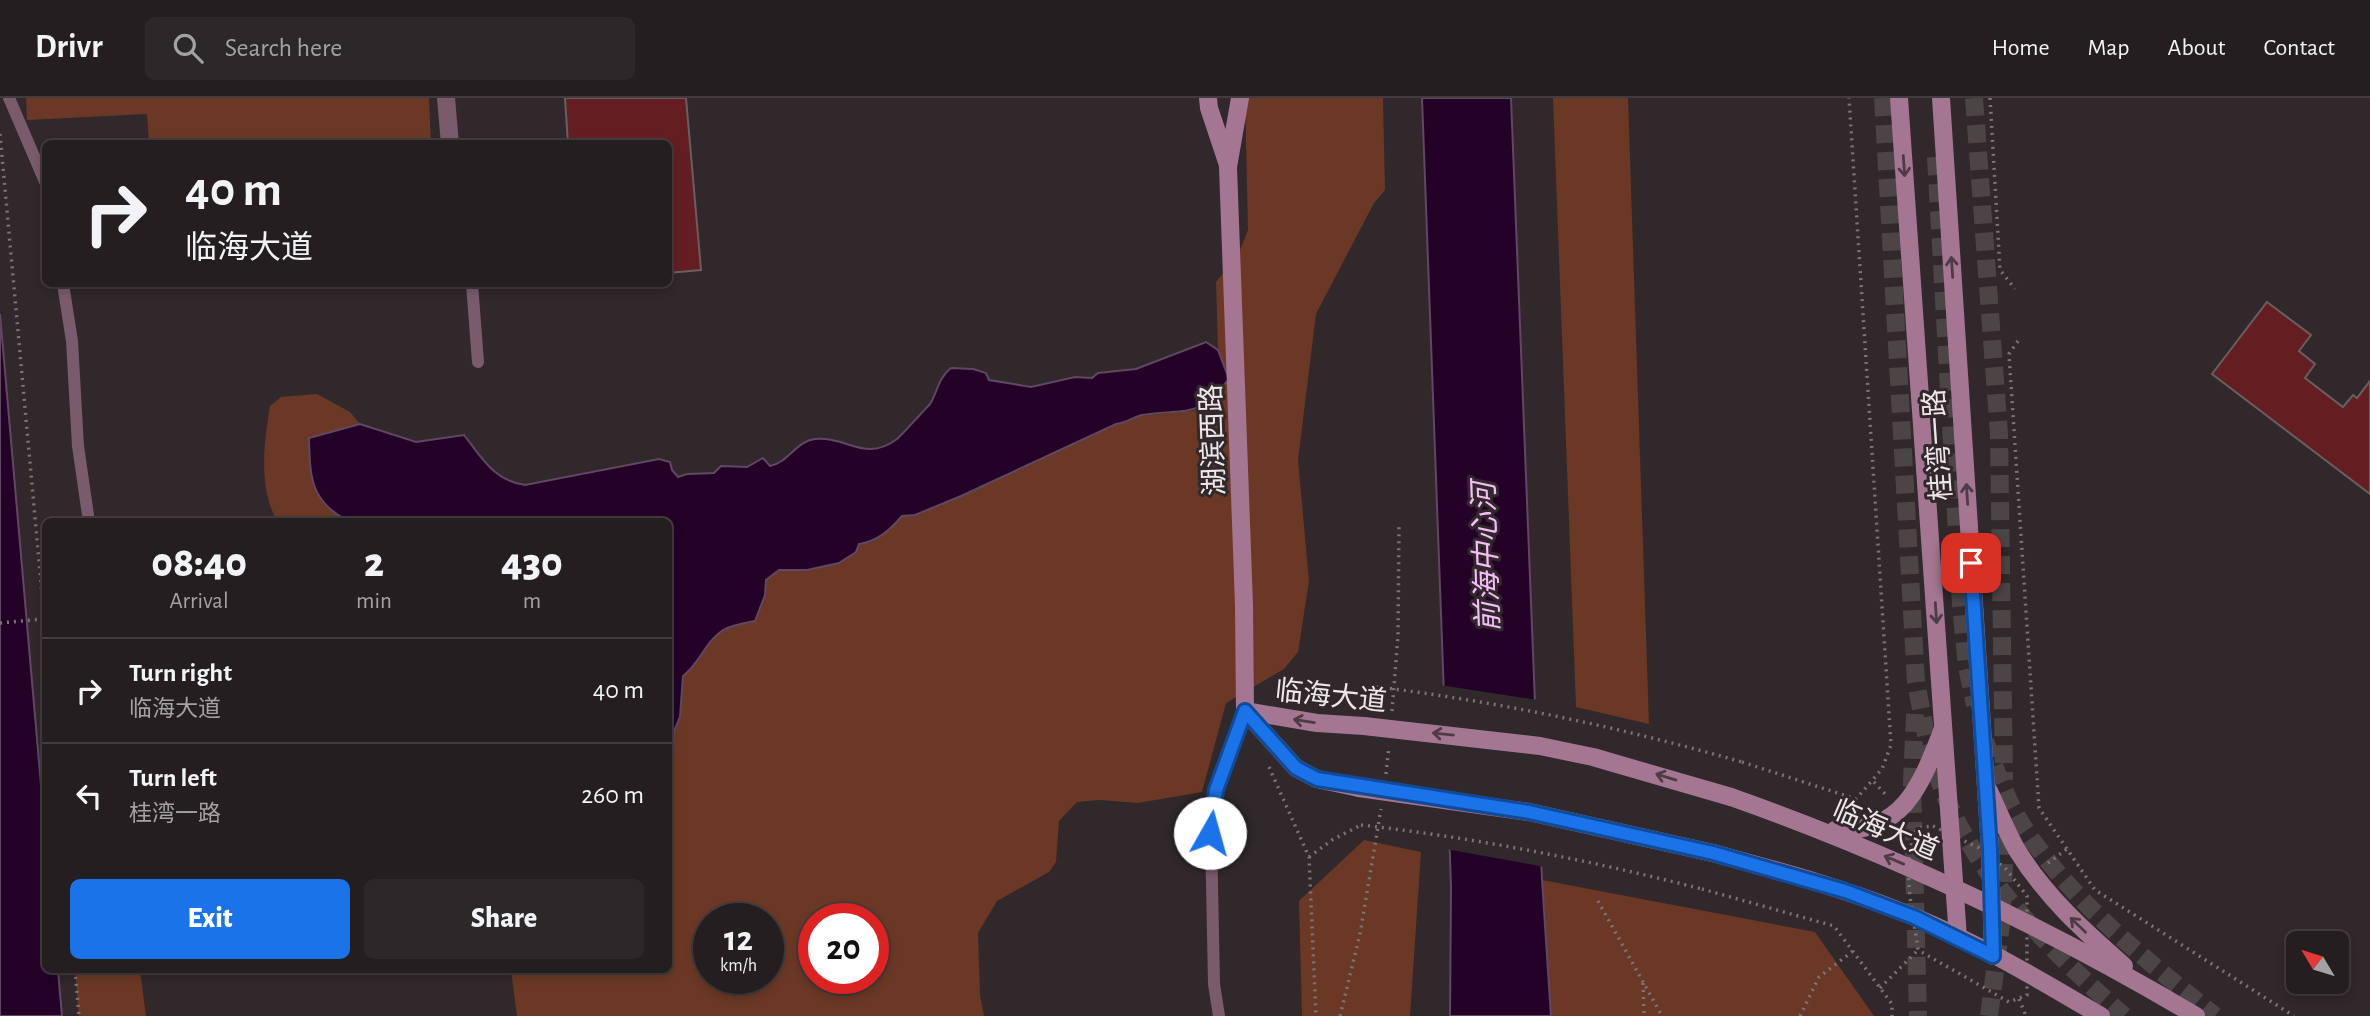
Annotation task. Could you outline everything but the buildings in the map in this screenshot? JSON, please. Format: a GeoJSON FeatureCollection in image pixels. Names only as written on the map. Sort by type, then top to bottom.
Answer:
{"type":"FeatureCollection","features":[{"type":"Feature","properties":{"kind":"main road","name":"湖滨西路"},"geometry":{"type":"LineString","coordinates":[[1208,98],[1228,167]]}},
{"type":"Feature","properties":{"kind":"main road","name":"湖滨西路"},"geometry":{"type":"LineString","coordinates":[[1240,98],[1228,167],[1244,591],[1245,711]]}},
{"type":"Feature","properties":{"kind":"main road","name":"桂湾一路"},"geometry":{"type":"LineString","coordinates":[[1899,98],[1958,938]]}},
{"type":"Feature","properties":{"kind":"main road","name":"桂湾一路"},"geometry":{"type":"LineString","coordinates":[[1941,98],[1985,782],[1993,956]]}},
{"type":"Feature","properties":{"kind":"main road","name":"临海大道"},"geometry":{"type":"LineString","coordinates":[[1245,711],[1317,723],[1540,746],[1593,757],[1731,797],[1820,829],[1956,889],[2147,987],[2196,1016]]}},
{"type":"Feature","properties":{"kind":"main road","name":"临海大道"},"geometry":{"type":"LineString","coordinates":[[1245,711],[1296,768],[1317,779],[1359,788],[1529,812],[1713,853],[1845,891],[1897,910],[1958,938],[2101,1016]]}},
{"type":"Feature","properties":{"kind":"main road"},"geometry":{"type":"LineString","coordinates":[[1820,829],[1854,831],[1892,817],[1905,805],[1919,785],[1945,724]]}},
{"type":"Feature","properties":{"kind":"main road"},"geometry":{"type":"LineString","coordinates":[[1985,782],[2016,848],[2033,874],[2078,926],[2147,987]]}},
{"type":"Feature","properties":{"kind":"street"},"geometry":{"type":"LineString","coordinates":[[446,98],[450,140]]}},
{"type":"Feature","properties":{"kind":"lane"},"geometry":{"type":"LineString","coordinates":[[9,98],[42,175]]}},
{"type":"Feature","properties":{"kind":"lane"},"geometry":{"type":"LineString","coordinates":[[64,287],[72,341],[78,446],[88,518]]}},
{"type":"Feature","properties":{"kind":"lane"},"geometry":{"type":"LineString","coordinates":[[472,287],[478,362]]}},
{"type":"Feature","properties":{"kind":"lane"},"geometry":{"type":"LineString","coordinates":[[1219,1016],[1214,984],[1210,833],[1216,790],[1245,711]]}},
{"type":"Feature","properties":{"kind":"path"},"geometry":{"type":"LineString","coordinates":[[1369,686],[1486,701],[1646,734],[1856,799],[1882,769],[1891,745],[1849,98]]}},
{"type":"Feature","properties":{"kind":"path"},"geometry":{"type":"LineString","coordinates":[[1990,98],[2000,270],[2015,289]]}},
{"type":"Feature","properties":{"kind":"path"},"geometry":{"type":"LineString","coordinates":[[0,134],[42,597]]}},
{"type":"Feature","properties":{"kind":"path"},"geometry":{"type":"LineString","coordinates":[[2018,341],[2009,354],[2039,808],[2095,890],[2294,1016]]}},
{"type":"Feature","properties":{"kind":"path"},"geometry":{"type":"LineString","coordinates":[[0,623],[42,619]]}},
{"type":"Feature","properties":{"kind":"path"},"geometry":{"type":"LineString","coordinates":[[1266,760],[1308,856],[1316,1016]]}},
{"type":"Feature","properties":{"kind":"path"},"geometry":{"type":"LineString","coordinates":[[1308,856],[1360,825],[1484,841],[1702,889],[1835,926],[1892,1004],[1892,1016]]}},
{"type":"Feature","properties":{"kind":"path"},"geometry":{"type":"LineString","coordinates":[[1598,901],[1662,1016]]}},
{"type":"Feature","properties":{"kind":"path"},"geometry":{"type":"LineString","coordinates":[[1880,988],[1919,950]]}},
{"type":"Feature","properties":{"kind":"path"},"geometry":{"type":"LineString","coordinates":[[1800,1016],[1819,977],[1853,951]]}},
{"type":"Feature","properties":{"kind":"path"},"geometry":{"type":"LineString","coordinates":[[75,973],[79,1016]]}},
{"type":"Feature","properties":{"kind":"path"},"geometry":{"type":"LineString","coordinates":[[1643,981],[1644,1016]]}},
{"type":"Feature","properties":{"kind":"path"},"geometry":{"type":"LineString","coordinates":[[2019,999],[2026,1016]]}},
{"type":"Feature","properties":{"kind":"shaded area"},"geometry":{"type":"Polygon","coordinates":[[[26,98],[429,98],[431,140],[149,140],[147,114],[27,120],[26,98]]]}},
{"type":"Feature","properties":{"kind":"shaded area"},"geometry":{"type":"Polygon","coordinates":[[[1245,98],[1383,98],[1385,190],[1374,203],[1316,314],[1298,460],[1309,581],[1298,652],[1284,669],[1226,703],[1202,792],[1138,803],[1099,800],[1077,802],[1059,821],[1056,862],[1049,872],[997,901],[978,933],[980,995],[984,1016],[517,1016],[511,973],[672,973],[672,757],[674,731],[680,717],[683,676],[723,630],[755,620],[765,596],[766,580],[779,570],[807,570],[839,563],[859,544],[872,542],[902,516],[916,515],[1116,424],[1138,416],[1193,411],[1229,378],[1218,350],[1216,282],[1238,255],[1248,230],[1245,98]]]}},
{"type":"Feature","properties":{"kind":"shaded area"},"geometry":{"type":"Polygon","coordinates":[[[1553,98],[1628,98],[1649,724],[1576,707],[1553,98]]]}},
{"type":"Feature","properties":{"kind":"shaded area"},"geometry":{"type":"Polygon","coordinates":[[[317,394],[350,412],[360,424],[309,438],[314,475],[321,496],[344,518],[276,518],[267,494],[264,465],[270,406],[281,397],[317,394]]]}},
{"type":"Feature","properties":{"kind":"shaded area"},"geometry":{"type":"Polygon","coordinates":[[[1364,840],[1421,852],[1410,1016],[1302,1016],[1299,901],[1364,840]]]}},
{"type":"Feature","properties":{"kind":"shaded area"},"geometry":{"type":"Polygon","coordinates":[[[1542,880],[1815,932],[1874,1016],[1551,1016],[1542,880]]]}},
{"type":"Feature","properties":{"kind":"shaded area"},"geometry":{"type":"Polygon","coordinates":[[[75,973],[140,973],[146,1016],[79,1016],[75,973]]]}},
{"type":"Feature","properties":{"kind":"water","name":"前海中心河"},"geometry":{"type":"Polygon","coordinates":[[[1422,98],[1511,98],[1542,880],[1551,1016],[1450,1016],[1451,886],[1422,98]]]}},
{"type":"Feature","properties":{"kind":"water"},"geometry":{"type":"Polygon","coordinates":[[[0,314],[42,797],[42,973],[58,973],[62,1016],[0,1016],[0,314]]]}},
{"type":"Feature","properties":{"kind":"water"},"geometry":{"type":"Polygon","coordinates":[[[1206,342],[1218,350],[1229,379],[1199,407],[1142,415],[1116,424],[961,496],[915,515],[902,516],[883,534],[859,544],[856,552],[839,563],[807,570],[779,570],[766,580],[765,595],[755,621],[723,630],[683,676],[680,717],[674,731],[672,758],[672,518],[343,518],[319,496],[310,465],[309,438],[360,424],[416,442],[464,435],[497,473],[525,485],[659,459],[670,462],[678,477],[714,473],[721,466],[747,467],[763,458],[770,466],[776,464],[802,444],[815,439],[837,441],[865,449],[886,446],[899,437],[930,404],[941,380],[951,368],[973,369],[986,373],[989,380],[1031,387],[1075,377],[1092,378],[1098,373],[1136,369],[1206,342]]]}},
{"type":"Feature","properties":{"kind":"pier"},"geometry":{"type":"Polygon","coordinates":[[[1440,685],[1538,700],[1545,867],[1446,849],[1440,685]]]}},
{"type":"Feature","properties":{"kind":"tunnel"},"geometry":{"type":"LineString","coordinates":[[1883,98],[1916,682],[1931,754],[1952,812],[1992,877],[2041,937],[2124,1016]]}},
{"type":"Feature","properties":{"kind":"tunnel"},"geometry":{"type":"LineString","coordinates":[[1974,98],[1999,434],[2004,780]]}},
{"type":"Feature","properties":{"kind":"tunnel"},"geometry":{"type":"LineString","coordinates":[[1936,157],[1961,605],[1967,667],[1975,705]]}},
{"type":"Feature","properties":{"kind":"tunnel"},"geometry":{"type":"LineString","coordinates":[[1915,714],[1912,782],[1918,1016]]}},
{"type":"Feature","properties":{"kind":"tunnel"},"geometry":{"type":"LineString","coordinates":[[1985,741],[2019,820],[2060,876],[2109,926],[2215,1016]]}},
{"type":"Feature","properties":{"kind":"tunnel"},"geometry":{"type":"LineString","coordinates":[[1989,1016],[2001,925],[2006,825]]}},
{"type":"Feature","properties":{"kind":"route"},"geometry":{"type":"LineString","coordinates":[[1210,833],[1216,790],[1245,711],[1296,768],[1317,779],[1359,788],[1475,803],[1572,820],[1713,853],[1845,891],[1897,910],[1993,956],[1990,849],[1971,563]]}}]}
